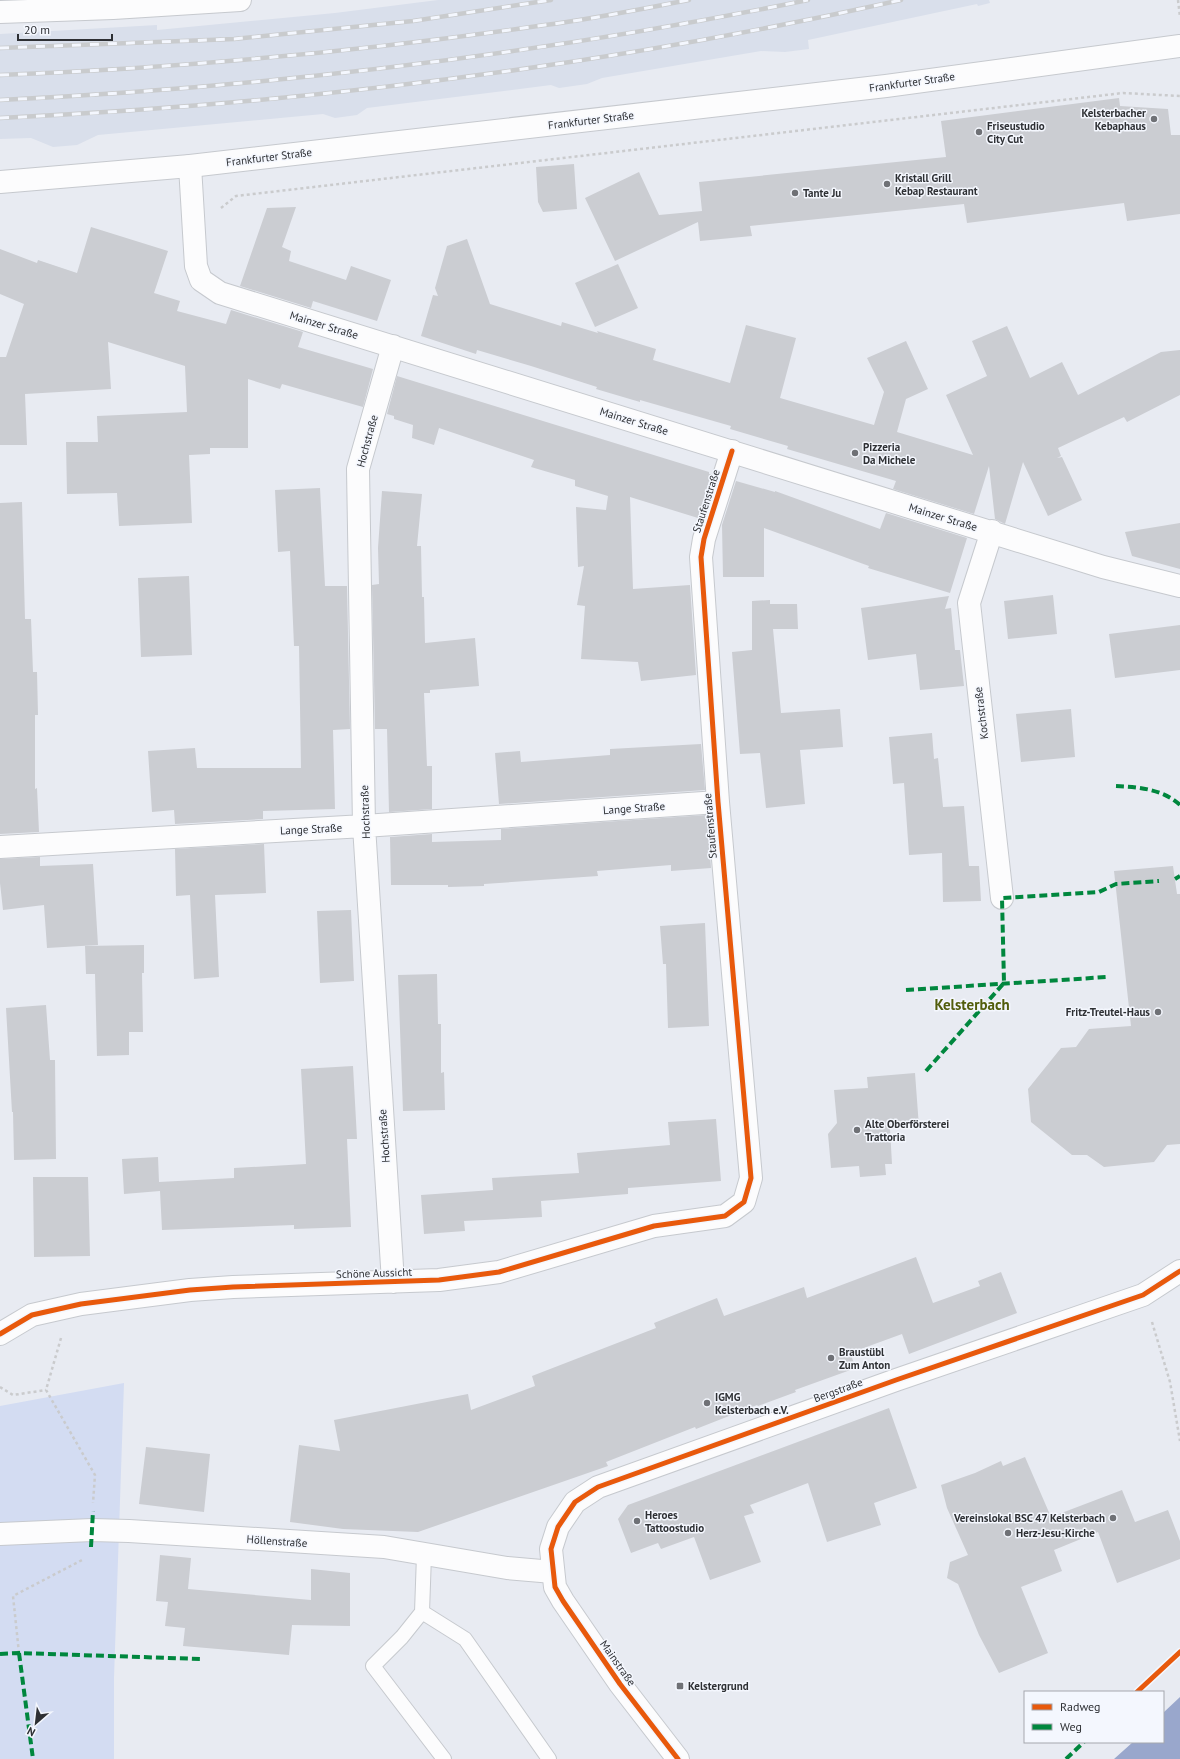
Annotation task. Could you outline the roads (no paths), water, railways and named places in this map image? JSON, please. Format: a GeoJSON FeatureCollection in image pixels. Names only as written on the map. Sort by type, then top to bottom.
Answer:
{"type":"FeatureCollection","features":[{"type":"Feature","properties":{"kind":"street"},"geometry":{"type":"LineString","coordinates":[[0,12],[112,8],[240,0]]}},
{"type":"Feature","properties":{"kind":"street","name":"Frankfurter Straße"},"geometry":{"type":"LineString","coordinates":[[0,182],[190,166],[886,86],[1180,46]]}},
{"type":"Feature","properties":{"kind":"street","name":"Mainzer Straße"},"geometry":{"type":"LineString","coordinates":[[190,166],[196,266],[201,280],[220,293],[1103,567],[1180,586]]}},
{"type":"Feature","properties":{"kind":"street","name":"Hochstraße"},"geometry":{"type":"LineString","coordinates":[[393,346],[358,469],[364,826],[393,1282]]}},
{"type":"Feature","properties":{"kind":"street","name":"Staufenstraße"},"geometry":{"type":"LineString","coordinates":[[732,451],[704,539],[701,557],[718,802],[751,1178],[744,1202]]}},
{"type":"Feature","properties":{"kind":"street","name":"Kochstraße"},"geometry":{"type":"LineString","coordinates":[[992,532],[969,603],[1002,898]]}},
{"type":"Feature","properties":{"kind":"street","name":"Lange Straße"},"geometry":{"type":"LineString","coordinates":[[0,847],[364,826],[718,802]]}},
{"type":"Feature","properties":{"kind":"street","name":"Schöne Aussicht"},"geometry":{"type":"LineString","coordinates":[[0,1334],[32,1315],[81,1304],[190,1290],[438,1280],[499,1272],[654,1226],[725,1216],[744,1202]]}},
{"type":"Feature","properties":{"kind":"street","name":"Bergstraße"},"geometry":{"type":"LineString","coordinates":[[553,1572],[551,1549],[558,1527],[576,1502],[598,1487],[896,1380],[1143,1295],[1180,1272]]}},
{"type":"Feature","properties":{"kind":"street","name":"Höllenstraße"},"geometry":{"type":"LineString","coordinates":[[0,1534],[92,1530],[129,1531],[384,1547],[507,1568],[553,1572]]}},
{"type":"Feature","properties":{"kind":"street","name":"Mainstraße"},"geometry":{"type":"LineString","coordinates":[[553,1572],[555,1587],[563,1601],[620,1684],[678,1759]]}},
{"type":"Feature","properties":{"kind":"lane"},"geometry":{"type":"LineString","coordinates":[[424,1555],[422,1612],[402,1637],[373,1666],[444,1759]]}},
{"type":"Feature","properties":{"kind":"lane"},"geometry":{"type":"LineString","coordinates":[[422,1612],[465,1639],[549,1759]]}},
{"type":"Feature","properties":{"kind":"water"},"geometry":{"type":"Polygon","coordinates":[[[1180,1697],[1180,1759],[1114,1759],[1132,1743],[1164,1743],[1164,1712],[1180,1697]]]}},
{"type":"Feature","properties":{"kind":"railway"},"geometry":{"type":"LineString","coordinates":[[0,48],[234,39],[413,21],[551,0]]}},
{"type":"Feature","properties":{"kind":"railway"},"geometry":{"type":"LineString","coordinates":[[0,75],[205,63],[409,43],[563,23],[689,0]]}},
{"type":"Feature","properties":{"kind":"railway"},"geometry":{"type":"LineString","coordinates":[[0,100],[203,86],[305,77],[406,65],[608,37],[808,0]]}},
{"type":"Feature","properties":{"kind":"railway"},"geometry":{"type":"LineString","coordinates":[[0,118],[114,112],[227,103],[340,92],[453,78],[566,63],[678,44],[901,0]]}},
{"type":"Feature","properties":{"kind":"place","name":"Kelsterbacher Kebaphaus"},"geometry":{"type":"Point","coordinates":[1154,119]}},
{"type":"Feature","properties":{"kind":"place","name":"Friseustudio City Cut"},"geometry":{"type":"Point","coordinates":[979,132]}},
{"type":"Feature","properties":{"kind":"place","name":"Kristall Grill Kebap Restaurant"},"geometry":{"type":"Point","coordinates":[887,184]}},
{"type":"Feature","properties":{"kind":"place","name":"Tante Ju"},"geometry":{"type":"Point","coordinates":[795,193]}},
{"type":"Feature","properties":{"kind":"place","name":"Pizzeria Da Michele"},"geometry":{"type":"Point","coordinates":[855,453]}},
{"type":"Feature","properties":{"kind":"place","name":"Fritz-Treutel-Haus"},"geometry":{"type":"Point","coordinates":[1158,1012]}},
{"type":"Feature","properties":{"kind":"place","name":"Alte Oberförsterei Trattoria"},"geometry":{"type":"Point","coordinates":[857,1130]}},
{"type":"Feature","properties":{"kind":"place","name":"Braustübl Zum Anton"},"geometry":{"type":"Point","coordinates":[831,1358]}},
{"type":"Feature","properties":{"kind":"place","name":"IGMG Kelsterbach e.V."},"geometry":{"type":"Point","coordinates":[707,1403]}},
{"type":"Feature","properties":{"kind":"place","name":"Vereinslokal BSC 47 Kelsterbach"},"geometry":{"type":"Point","coordinates":[1113,1518]}},
{"type":"Feature","properties":{"kind":"place","name":"Heroes Tattoostudio"},"geometry":{"type":"Point","coordinates":[637,1521]}},
{"type":"Feature","properties":{"kind":"place","name":"Herz-Jesu-Kirche"},"geometry":{"type":"Point","coordinates":[1008,1533]}},
{"type":"Feature","properties":{"kind":"place","name":"Kelstergrund"},"geometry":{"type":"Point","coordinates":[680,1686]}},
{"type":"Feature","properties":{"kind":"district","name":"Kelsterbach"},"geometry":{"type":"Point","coordinates":[972,1004]}}]}
